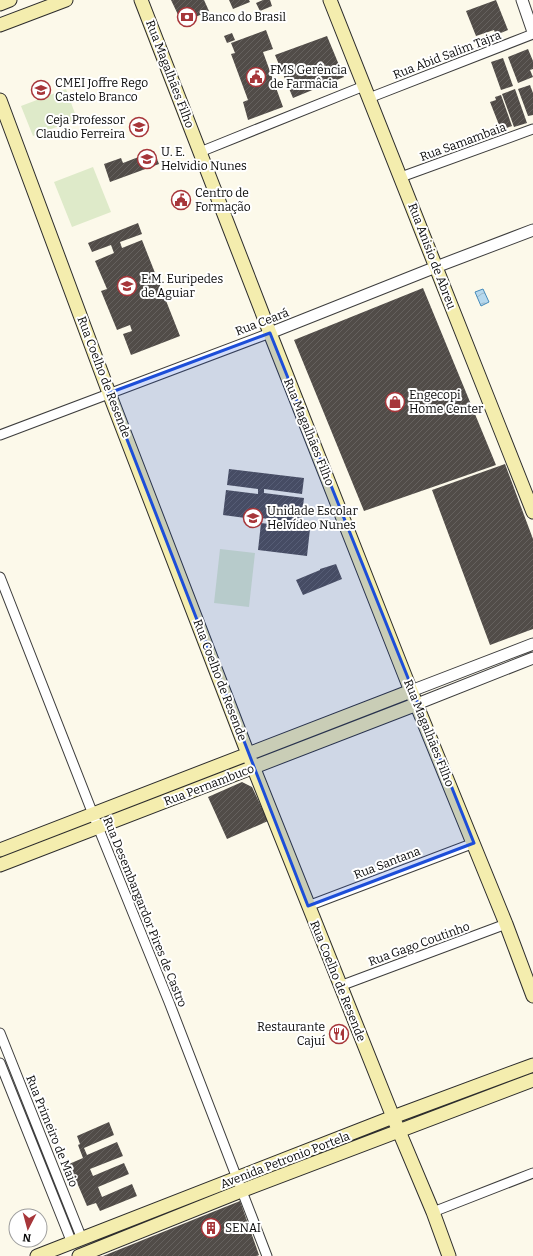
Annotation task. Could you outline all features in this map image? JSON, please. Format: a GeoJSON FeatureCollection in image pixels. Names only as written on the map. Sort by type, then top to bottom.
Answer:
{"type":"FeatureCollection","features":[{"type":"Feature","properties":{"kind":"main road"},"geometry":{"type":"LineString","coordinates":[[0,4],[10,0]]}},
{"type":"Feature","properties":{"kind":"main road"},"geometry":{"type":"LineString","coordinates":[[0,25],[66,0]]}},
{"type":"Feature","properties":{"kind":"main road","name":"Rua Magalhães Filho"},"geometry":{"type":"LineString","coordinates":[[142,0],[270,333],[411,691],[474,843],[533,996]]}},
{"type":"Feature","properties":{"kind":"main road","name":"Rua Anisio de Abreu"},"geometry":{"type":"LineString","coordinates":[[330,0],[533,512]]}},
{"type":"Feature","properties":{"kind":"main road","name":"Rua Coelho de Resende"},"geometry":{"type":"LineString","coordinates":[[0,100],[109,393],[248,754],[340,986],[433,1212],[449,1256]]}},
{"type":"Feature","properties":{"kind":"main road","name":"Rua Pernambuco"},"geometry":{"type":"LineString","coordinates":[[0,850],[411,691]]}},
{"type":"Feature","properties":{"kind":"main road","name":"Rua Pernambuco"},"geometry":{"type":"LineString","coordinates":[[0,865],[417,704]]}},
{"type":"Feature","properties":{"kind":"main road","name":"Avenida Petronio Portela"},"geometry":{"type":"LineString","coordinates":[[81,1256],[393,1117],[533,1064]]}},
{"type":"Feature","properties":{"kind":"main road","name":"Avenida Petronio Portela"},"geometry":{"type":"LineString","coordinates":[[37,1256],[238,1185],[399,1132],[533,1080]]}},
{"type":"Feature","properties":{"kind":"street"},"geometry":{"type":"LineString","coordinates":[[522,0],[533,33]]}},
{"type":"Feature","properties":{"kind":"street","name":"Rua Abid Salim Tajra"},"geometry":{"type":"LineString","coordinates":[[369,98],[533,33]]}},
{"type":"Feature","properties":{"kind":"street"},"geometry":{"type":"LineString","coordinates":[[200,152],[364,86]]}},
{"type":"Feature","properties":{"kind":"street","name":"Rua Samambaia"},"geometry":{"type":"LineString","coordinates":[[401,177],[533,129]]}},
{"type":"Feature","properties":{"kind":"street","name":"Rua Ceará"},"geometry":{"type":"LineString","coordinates":[[0,435],[270,333],[533,230]]}},
{"type":"Feature","properties":{"kind":"street","name":"Rua Desembargardor Pires de Castro"},"geometry":{"type":"LineString","coordinates":[[0,577],[98,827],[169,1002],[238,1185],[267,1256]]}},
{"type":"Feature","properties":{"kind":"street"},"geometry":{"type":"LineString","coordinates":[[411,691],[533,644]]}},
{"type":"Feature","properties":{"kind":"street"},"geometry":{"type":"LineString","coordinates":[[417,704],[533,658]]}},
{"type":"Feature","properties":{"kind":"street","name":"Rua Santana"},"geometry":{"type":"LineString","coordinates":[[308,906],[474,843]]}},
{"type":"Feature","properties":{"kind":"street","name":"Rua Gago Coutinho"},"geometry":{"type":"LineString","coordinates":[[340,986],[506,924]]}},
{"type":"Feature","properties":{"kind":"street","name":"Rua Primeiro de Maio"},"geometry":{"type":"LineString","coordinates":[[0,1033],[77,1241]]}},
{"type":"Feature","properties":{"kind":"street","name":"Rua Primeiro de Maio"},"geometry":{"type":"LineString","coordinates":[[0,1063],[77,1241]]}},
{"type":"Feature","properties":{"kind":"street"},"geometry":{"type":"LineString","coordinates":[[433,1212],[533,1174]]}},
{"type":"Feature","properties":{"kind":"highlighted area"},"geometry":{"type":"Polygon","coordinates":[[[270,333],[474,843],[308,906],[109,393],[270,333]]]}},
{"type":"Feature","properties":{"kind":"green space"},"geometry":{"type":"Polygon","coordinates":[[[66,89],[77,119],[33,136],[21,106],[66,89]]]}},
{"type":"Feature","properties":{"kind":"green space"},"geometry":{"type":"Polygon","coordinates":[[[93,167],[111,212],[72,227],[54,182],[93,167]]]}},
{"type":"Feature","properties":{"kind":"green space"},"geometry":{"type":"Polygon","coordinates":[[[220,549],[255,553],[249,607],[214,603],[220,549]]]}},
{"type":"Feature","properties":{"kind":"water"},"geometry":{"type":"Polygon","coordinates":[[[483,289],[489,302],[481,306],[475,292],[483,289]]]}},
{"type":"Feature","properties":{"kind":"building","name":"Banco do Brasil"},"geometry":{"type":"Polygon","coordinates":[[[171,0],[204,0],[209,11],[182,23],[171,0]]]}},
{"type":"Feature","properties":{"kind":"building"},"geometry":{"type":"Polygon","coordinates":[[[229,0],[249,0],[250,2],[233,9],[229,0]]]}},
{"type":"Feature","properties":{"kind":"building"},"geometry":{"type":"Polygon","coordinates":[[[263,0],[270,0],[272,6],[260,11],[256,3],[263,0]]]}},
{"type":"Feature","properties":{"kind":"building"},"geometry":{"type":"Polygon","coordinates":[[[496,0],[508,30],[496,35],[494,30],[476,36],[466,11],[496,0]]]}},
{"type":"Feature","properties":{"kind":"building","name":"FMS Gerência de Farmâcia"},"geometry":{"type":"Polygon","coordinates":[[[266,30],[273,49],[263,52],[283,107],[248,120],[243,102],[248,100],[231,54],[235,53],[231,43],[266,30]]]}},
{"type":"Feature","properties":{"kind":"building"},"geometry":{"type":"Polygon","coordinates":[[[232,33],[235,40],[227,43],[224,36],[232,33]]]}},
{"type":"Feature","properties":{"kind":"building"},"geometry":{"type":"Polygon","coordinates":[[[327,36],[344,77],[293,98],[275,55],[327,36]]]}},
{"type":"Feature","properties":{"kind":"building"},"geometry":{"type":"Polygon","coordinates":[[[528,49],[533,61],[533,69],[530,70],[533,77],[518,83],[508,57],[528,49]]]}},
{"type":"Feature","properties":{"kind":"building"},"geometry":{"type":"Polygon","coordinates":[[[503,58],[513,86],[501,90],[491,62],[503,58]]]}},
{"type":"Feature","properties":{"kind":"building"},"geometry":{"type":"Polygon","coordinates":[[[530,85],[533,93],[533,115],[528,116],[518,89],[530,85]]]}},
{"type":"Feature","properties":{"kind":"building"},"geometry":{"type":"Polygon","coordinates":[[[515,89],[527,123],[514,127],[502,94],[515,89]]]}},
{"type":"Feature","properties":{"kind":"building"},"geometry":{"type":"Polygon","coordinates":[[[501,95],[512,126],[501,130],[490,102],[496,100],[495,97],[501,95]]]}},
{"type":"Feature","properties":{"kind":"building"},"geometry":{"type":"Polygon","coordinates":[[[154,151],[159,164],[110,182],[104,164],[121,158],[123,163],[154,151]]]}},
{"type":"Feature","properties":{"kind":"building"},"geometry":{"type":"Polygon","coordinates":[[[138,223],[142,234],[120,242],[122,248],[142,240],[180,336],[131,355],[123,334],[132,331],[130,325],[117,330],[101,291],[107,289],[95,261],[114,253],[111,245],[92,252],[88,243],[138,223]]]}},
{"type":"Feature","properties":{"kind":"building","name":"Engecopi Home Center"},"geometry":{"type":"Polygon","coordinates":[[[423,288],[496,465],[364,511],[294,340],[423,288]]]}},
{"type":"Feature","properties":{"kind":"building"},"geometry":{"type":"Polygon","coordinates":[[[505,464],[533,539],[533,629],[490,645],[432,490],[505,464]]]}},
{"type":"Feature","properties":{"kind":"building"},"geometry":{"type":"Polygon","coordinates":[[[229,469],[304,478],[302,494],[264,489],[264,493],[304,498],[301,523],[261,518],[261,523],[253,522],[253,519],[223,515],[226,490],[258,494],[258,489],[227,485],[229,469]]]}},
{"type":"Feature","properties":{"kind":"building"},"geometry":{"type":"Polygon","coordinates":[[[261,523],[310,529],[307,556],[258,550],[261,523]]]}},
{"type":"Feature","properties":{"kind":"building"},"geometry":{"type":"Polygon","coordinates":[[[336,564],[342,579],[303,595],[296,580],[320,569],[336,564]]]}},
{"type":"Feature","properties":{"kind":"building"},"geometry":{"type":"Polygon","coordinates":[[[242,782],[252,787],[268,821],[227,839],[208,797],[242,782]]]}},
{"type":"Feature","properties":{"kind":"building"},"geometry":{"type":"Polygon","coordinates":[[[109,1122],[114,1135],[84,1148],[87,1155],[117,1142],[123,1156],[90,1169],[93,1176],[124,1163],[129,1174],[98,1187],[102,1197],[132,1184],[137,1196],[100,1211],[96,1203],[87,1206],[69,1164],[83,1158],[78,1145],[80,1144],[77,1136],[109,1122]]]}},
{"type":"Feature","properties":{"kind":"building","name":"SENAI"},"geometry":{"type":"Polygon","coordinates":[[[240,1201],[259,1255],[257,1256],[103,1256],[240,1201]]]}},
{"type":"Feature","properties":{"kind":"place","name":"Banco do Brasil"},"geometry":{"type":"Point","coordinates":[187,17]}},
{"type":"Feature","properties":{"kind":"place","name":"FMS Gerência de Farmâcia"},"geometry":{"type":"Point","coordinates":[256,77]}},
{"type":"Feature","properties":{"kind":"place","name":"CMEI Joffre Rego Castelo Branco"},"geometry":{"type":"Point","coordinates":[41,90]}},
{"type":"Feature","properties":{"kind":"place","name":"Ceja Professor Claudio Ferreira"},"geometry":{"type":"Point","coordinates":[139,127]}},
{"type":"Feature","properties":{"kind":"place","name":"U. E. Helvidio Nunes"},"geometry":{"type":"Point","coordinates":[147,159]}},
{"type":"Feature","properties":{"kind":"place","name":"Centro de Formação"},"geometry":{"type":"Point","coordinates":[181,200]}},
{"type":"Feature","properties":{"kind":"place","name":"E.M. Euripedes de Aguiar"},"geometry":{"type":"Point","coordinates":[127,286]}},
{"type":"Feature","properties":{"kind":"place","name":"Engecopi Home Center"},"geometry":{"type":"Point","coordinates":[395,402]}},
{"type":"Feature","properties":{"kind":"place","name":"Unidade Escolar Helvídeo Nunes"},"geometry":{"type":"Point","coordinates":[253,518]}},
{"type":"Feature","properties":{"kind":"place","name":"Restaurante Cajuí"},"geometry":{"type":"Point","coordinates":[339,1034]}},
{"type":"Feature","properties":{"kind":"place","name":"SENAI"},"geometry":{"type":"Point","coordinates":[211,1228]}}]}
